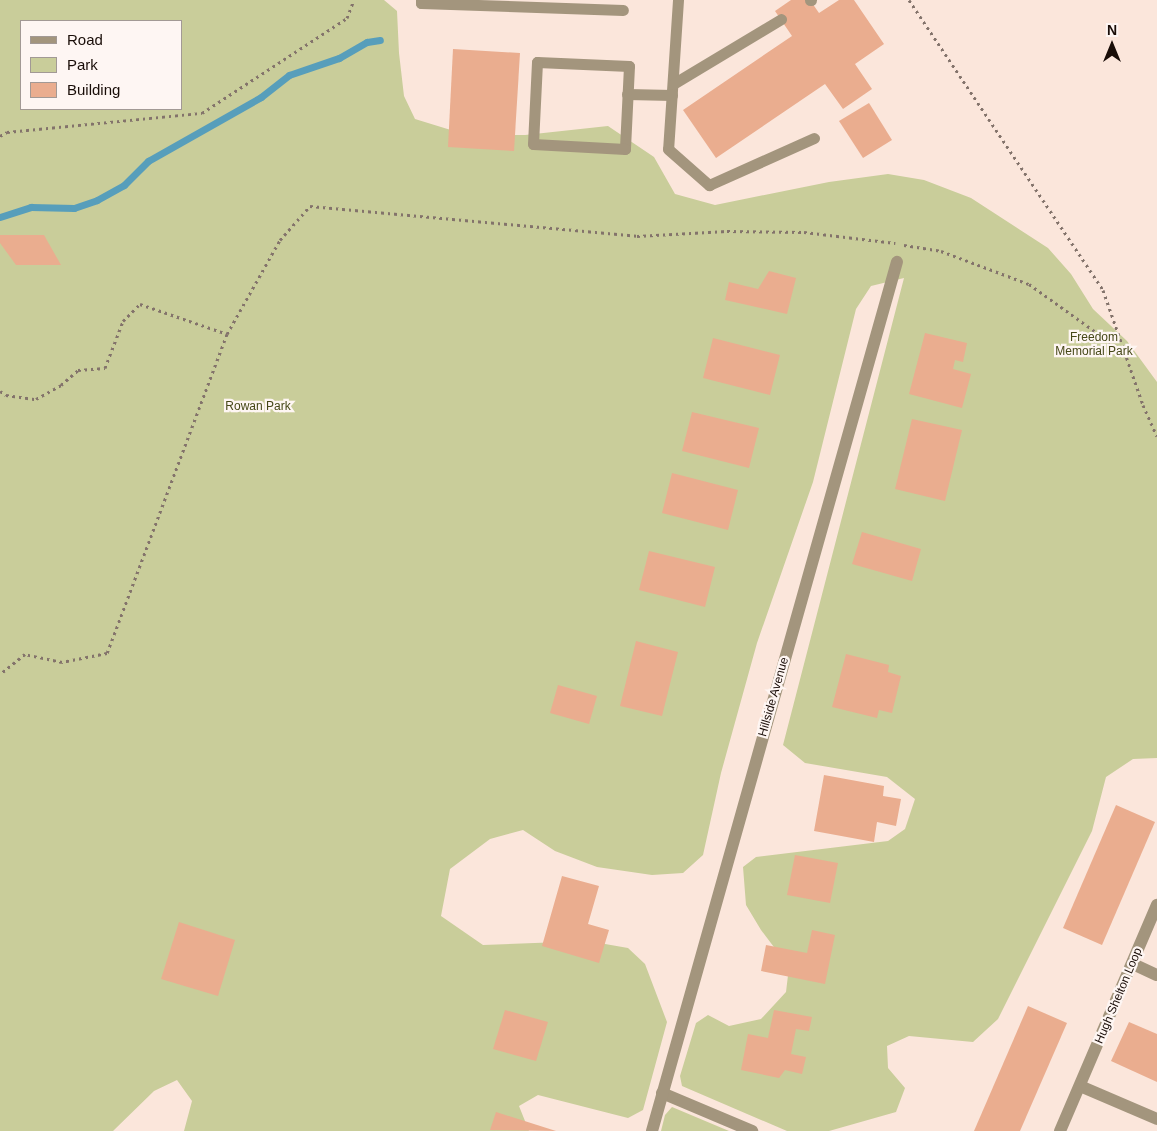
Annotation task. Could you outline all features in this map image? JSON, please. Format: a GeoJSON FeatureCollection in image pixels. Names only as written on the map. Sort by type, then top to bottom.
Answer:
{"type":"FeatureCollection","features":[{"type":"Feature","properties":{"kind":"street","name":"Hillside Avenue"},"geometry":{"type":"LineString","coordinates":[[652,1131],[897,262]]}},
{"type":"Feature","properties":{"kind":"street","name":"Hugh Shelton Loop"},"geometry":{"type":"LineString","coordinates":[[1060,1131],[1157,905]]}},
{"type":"Feature","properties":{"kind":"street"},"geometry":{"type":"LineString","coordinates":[[1133,964],[1157,975]]}},
{"type":"Feature","properties":{"kind":"street"},"geometry":{"type":"LineString","coordinates":[[1080,1086],[1157,1119]]}},
{"type":"Feature","properties":{"kind":"street"},"geometry":{"type":"LineString","coordinates":[[662,1093],[752,1131]]}},
{"type":"Feature","properties":{"kind":"lane"},"geometry":{"type":"LineString","coordinates":[[420,0],[421,3],[472,2],[623,10]]}},
{"type":"Feature","properties":{"kind":"lane"},"geometry":{"type":"LineString","coordinates":[[678,0],[668,149],[709,185],[814,138]]}},
{"type":"Feature","properties":{"kind":"lane"},"geometry":{"type":"LineString","coordinates":[[627,94],[672,90],[781,19]]}},
{"type":"Feature","properties":{"kind":"lane"},"geometry":{"type":"LineString","coordinates":[[537,62],[629,66],[627,94],[625,149],[533,144],[537,62]]}},
{"type":"Feature","properties":{"kind":"path"},"geometry":{"type":"LineString","coordinates":[[0,136],[8,132],[202,113],[347,18],[354,0]]}},
{"type":"Feature","properties":{"kind":"path"},"geometry":{"type":"LineString","coordinates":[[909,0],[1102,290],[1142,405],[1157,436]]}},
{"type":"Feature","properties":{"kind":"path"},"geometry":{"type":"LineString","coordinates":[[0,674],[25,654],[62,662],[107,653],[227,334],[280,240],[310,206],[637,236]]}},
{"type":"Feature","properties":{"kind":"path"},"geometry":{"type":"LineString","coordinates":[[0,391],[6,395],[36,399],[61,385],[78,370],[105,368],[122,321],[140,304],[227,334]]}},
{"type":"Feature","properties":{"kind":"green space"},"geometry":{"type":"Polygon","coordinates":[[[0,0],[384,0],[397,11],[404,96],[415,119],[467,135],[525,135],[608,126],[654,157],[675,194],[715,205],[829,182],[888,174],[924,180],[971,198],[1048,248],[1071,274],[1093,309],[1127,341],[1157,382],[1157,758],[1133,759],[1106,777],[1092,831],[998,1019],[973,1042],[909,1036],[887,1046],[888,1068],[905,1088],[896,1112],[829,1131],[787,1131],[682,1086],[680,1076],[696,1023],[708,1015],[729,1026],[761,1019],[786,992],[789,967],[761,930],[746,905],[743,867],[756,857],[888,841],[905,829],[915,799],[887,777],[805,763],[783,745],[904,278],[871,286],[856,309],[813,482],[757,643],[721,773],[703,855],[683,873],[652,875],[597,867],[555,851],[523,830],[490,839],[450,869],[441,916],[483,945],[588,941],[628,948],[645,964],[667,1022],[643,1110],[628,1118],[538,1095],[519,1106],[529,1131],[184,1131],[192,1101],[177,1080],[154,1091],[113,1131],[0,1131],[0,0]]]}},
{"type":"Feature","properties":{"kind":"green space"},"geometry":{"type":"Polygon","coordinates":[[[672,1107],[729,1131],[661,1131],[665,1115],[672,1107]]]}},
{"type":"Feature","properties":{"kind":"building"},"geometry":{"type":"Polygon","coordinates":[[[791,0],[810,0],[819,13],[839,0],[854,0],[884,44],[855,64],[872,89],[843,109],[825,84],[716,158],[683,110],[792,36],[775,11],[791,0]]]}},
{"type":"Feature","properties":{"kind":"building"},"geometry":{"type":"Polygon","coordinates":[[[453,49],[520,53],[514,151],[448,147],[453,49]]]}},
{"type":"Feature","properties":{"kind":"building"},"geometry":{"type":"Polygon","coordinates":[[[869,103],[892,140],[863,158],[839,121],[869,103]]]}},
{"type":"Feature","properties":{"kind":"building"},"geometry":{"type":"Polygon","coordinates":[[[0,235],[44,235],[61,265],[16,265],[0,243],[0,235]]]}},
{"type":"Feature","properties":{"kind":"building"},"geometry":{"type":"Polygon","coordinates":[[[769,271],[796,278],[787,314],[725,300],[729,282],[758,289],[769,271]]]}},
{"type":"Feature","properties":{"kind":"building"},"geometry":{"type":"Polygon","coordinates":[[[925,333],[967,343],[963,362],[955,360],[953,369],[971,374],[962,408],[909,394],[925,333]]]}},
{"type":"Feature","properties":{"kind":"building"},"geometry":{"type":"Polygon","coordinates":[[[713,338],[780,355],[770,395],[703,378],[713,338]]]}},
{"type":"Feature","properties":{"kind":"building"},"geometry":{"type":"Polygon","coordinates":[[[692,412],[759,428],[749,468],[682,451],[692,412]]]}},
{"type":"Feature","properties":{"kind":"building"},"geometry":{"type":"Polygon","coordinates":[[[912,419],[962,430],[945,501],[895,489],[912,419]]]}},
{"type":"Feature","properties":{"kind":"building"},"geometry":{"type":"Polygon","coordinates":[[[672,473],[738,490],[728,530],[662,513],[672,473]]]}},
{"type":"Feature","properties":{"kind":"building"},"geometry":{"type":"Polygon","coordinates":[[[862,532],[921,549],[912,581],[852,564],[862,532]]]}},
{"type":"Feature","properties":{"kind":"building"},"geometry":{"type":"Polygon","coordinates":[[[649,551],[715,567],[705,607],[639,590],[649,551]]]}},
{"type":"Feature","properties":{"kind":"building"},"geometry":{"type":"Polygon","coordinates":[[[636,641],[678,652],[662,716],[620,706],[636,641]]]}},
{"type":"Feature","properties":{"kind":"building"},"geometry":{"type":"Polygon","coordinates":[[[846,654],[889,665],[888,672],[901,676],[892,713],[879,710],[877,718],[832,707],[846,654]]]}},
{"type":"Feature","properties":{"kind":"building"},"geometry":{"type":"Polygon","coordinates":[[[558,685],[597,696],[589,724],[550,713],[558,685]]]}},
{"type":"Feature","properties":{"kind":"building"},"geometry":{"type":"Polygon","coordinates":[[[824,775],[884,786],[883,796],[901,799],[896,826],[877,822],[874,842],[814,831],[824,775]]]}},
{"type":"Feature","properties":{"kind":"building"},"geometry":{"type":"Polygon","coordinates":[[[1116,805],[1155,822],[1102,945],[1063,928],[1116,805]]]}},
{"type":"Feature","properties":{"kind":"building"},"geometry":{"type":"Polygon","coordinates":[[[795,855],[838,863],[830,903],[787,895],[795,855]]]}},
{"type":"Feature","properties":{"kind":"building"},"geometry":{"type":"Polygon","coordinates":[[[562,876],[599,886],[588,924],[609,930],[599,963],[542,946],[562,876]]]}},
{"type":"Feature","properties":{"kind":"building"},"geometry":{"type":"Polygon","coordinates":[[[179,922],[235,940],[218,996],[161,979],[179,922]]]}},
{"type":"Feature","properties":{"kind":"building"},"geometry":{"type":"Polygon","coordinates":[[[812,930],[835,935],[825,984],[761,971],[766,945],[807,953],[812,930]]]}},
{"type":"Feature","properties":{"kind":"building"},"geometry":{"type":"Polygon","coordinates":[[[1028,1006],[1067,1023],[1020,1131],[974,1131],[1028,1006]]]}},
{"type":"Feature","properties":{"kind":"building"},"geometry":{"type":"Polygon","coordinates":[[[505,1010],[548,1022],[536,1061],[493,1049],[505,1010]]]}},
{"type":"Feature","properties":{"kind":"building"},"geometry":{"type":"Polygon","coordinates":[[[774,1010],[812,1017],[809,1031],[796,1029],[791,1054],[806,1057],[802,1074],[785,1070],[779,1078],[741,1070],[748,1034],[768,1038],[774,1010]]]}},
{"type":"Feature","properties":{"kind":"building"},"geometry":{"type":"Polygon","coordinates":[[[1129,1022],[1157,1034],[1157,1082],[1111,1061],[1129,1022]]]}},
{"type":"Feature","properties":{"kind":"building"},"geometry":{"type":"Polygon","coordinates":[[[496,1112],[556,1131],[490,1130],[496,1112]]]}},
{"type":"Feature","properties":{"kind":"waterway"},"geometry":{"type":"LineString","coordinates":[[0,217],[31,207],[74,208],[97,200],[124,185],[148,161],[261,97],[289,75],[339,58],[367,42],[380,40]]}},
{"type":"Feature","properties":{"kind":"park label","name":"Freedom Memorial Park"},"geometry":{"type":"Point","coordinates":[1094,345]}},
{"type":"Feature","properties":{"kind":"park label","name":"Rowan Park"},"geometry":{"type":"Point","coordinates":[258,407]}}]}
